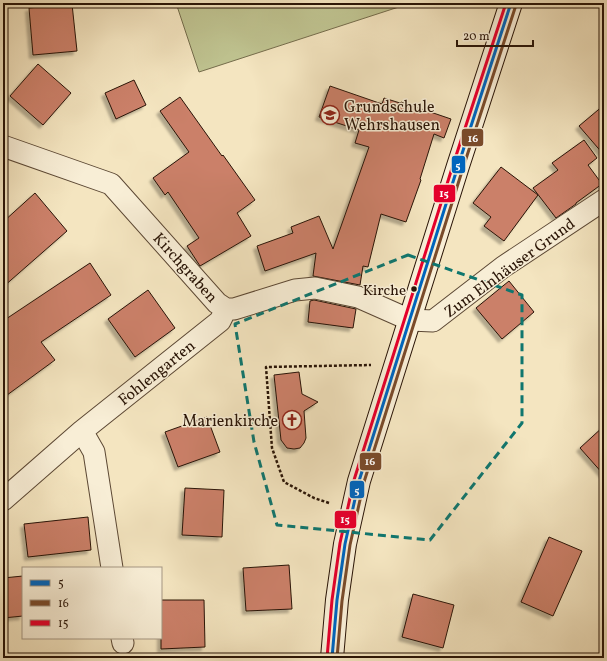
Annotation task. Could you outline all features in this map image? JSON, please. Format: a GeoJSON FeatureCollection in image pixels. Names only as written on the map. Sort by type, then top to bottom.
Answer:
{"type":"FeatureCollection","features":[{"type":"Feature","properties":{"kind":"street"},"geometry":{"type":"LineString","coordinates":[[332,658],[337,600],[345,544],[359,481],[511,3]]}},
{"type":"Feature","properties":{"kind":"street","name":"Kirchgraben"},"geometry":{"type":"LineString","coordinates":[[3,146],[111,184],[217,303],[226,310],[234,309],[295,290],[315,288],[358,297],[410,320]]}},
{"type":"Feature","properties":{"kind":"street","name":"Zum Elnhäuser Grund"},"geometry":{"type":"LineString","coordinates":[[410,320],[433,321],[503,267],[604,200]]}},
{"type":"Feature","properties":{"kind":"street","name":"Fohlengarten"},"geometry":{"type":"LineString","coordinates":[[3,500],[82,431],[220,321],[226,310]]}},
{"type":"Feature","properties":{"kind":"street"},"geometry":{"type":"LineString","coordinates":[[82,431],[94,452],[112,567]]}},
{"type":"Feature","properties":{"kind":"path"},"geometry":{"type":"LineString","coordinates":[[352,510],[314,498],[284,482],[272,448],[266,367],[395,364]]}},
{"type":"Feature","properties":{"kind":"highlighted area"},"geometry":{"type":"Polygon","coordinates":[[[408,255],[522,295],[522,423],[430,540],[277,525],[254,442],[235,324],[408,255]]]}},
{"type":"Feature","properties":{"kind":"green space"},"geometry":{"type":"Polygon","coordinates":[[[176,3],[411,3],[199,72],[176,3]]]}},
{"type":"Feature","properties":{"kind":"building"},"geometry":{"type":"Polygon","coordinates":[[[72,4],[77,51],[33,55],[29,8],[72,4]]]}},
{"type":"Feature","properties":{"kind":"building"},"geometry":{"type":"Polygon","coordinates":[[[38,64],[71,93],[43,125],[10,96],[38,64]]]}},
{"type":"Feature","properties":{"kind":"building"},"geometry":{"type":"Polygon","coordinates":[[[134,80],[146,105],[116,119],[105,93],[134,80]]]}},
{"type":"Feature","properties":{"kind":"building"},"geometry":{"type":"Polygon","coordinates":[[[330,86],[382,104],[384,98],[400,103],[401,102],[451,119],[444,138],[434,134],[420,179],[421,180],[406,222],[381,214],[368,267],[363,266],[360,285],[313,276],[316,253],[265,271],[257,246],[293,233],[291,227],[319,216],[333,249],[369,147],[355,143],[359,130],[319,117],[330,86]]]}},
{"type":"Feature","properties":{"kind":"building"},"geometry":{"type":"Polygon","coordinates":[[[180,97],[255,200],[237,213],[251,236],[200,266],[187,246],[199,238],[168,192],[165,195],[153,178],[189,152],[160,111],[180,97]]]}},
{"type":"Feature","properties":{"kind":"building"},"geometry":{"type":"Polygon","coordinates":[[[604,105],[604,155],[579,126],[604,105]]]}},
{"type":"Feature","properties":{"kind":"building"},"geometry":{"type":"Polygon","coordinates":[[[584,140],[597,158],[588,165],[602,184],[556,218],[533,188],[558,170],[552,163],[584,140]]]}},
{"type":"Feature","properties":{"kind":"building"},"geometry":{"type":"Polygon","coordinates":[[[501,167],[538,195],[504,241],[484,226],[491,217],[473,203],[501,167]]]}},
{"type":"Feature","properties":{"kind":"building"},"geometry":{"type":"Polygon","coordinates":[[[35,193],[67,231],[3,287],[3,222],[35,193]]]}},
{"type":"Feature","properties":{"kind":"building"},"geometry":{"type":"Polygon","coordinates":[[[90,263],[111,295],[41,342],[55,360],[3,398],[3,321],[90,263]]]}},
{"type":"Feature","properties":{"kind":"building"},"geometry":{"type":"Polygon","coordinates":[[[509,281],[534,312],[502,339],[476,308],[509,281]]]}},
{"type":"Feature","properties":{"kind":"building"},"geometry":{"type":"Polygon","coordinates":[[[148,290],[175,328],[135,357],[108,319],[148,290]]]}},
{"type":"Feature","properties":{"kind":"building"},"geometry":{"type":"Polygon","coordinates":[[[314,300],[356,309],[353,328],[308,322],[310,301],[314,300]]]}},
{"type":"Feature","properties":{"kind":"building","name":"Marienkirche"},"geometry":{"type":"Polygon","coordinates":[[[299,372],[302,394],[318,402],[304,411],[306,438],[300,448],[294,449],[287,448],[281,440],[274,375],[299,372]]]}},
{"type":"Feature","properties":{"kind":"building"},"geometry":{"type":"Polygon","coordinates":[[[207,417],[220,452],[178,467],[165,432],[207,417]]]}},
{"type":"Feature","properties":{"kind":"building"},"geometry":{"type":"Polygon","coordinates":[[[604,426],[604,475],[580,448],[604,426]]]}},
{"type":"Feature","properties":{"kind":"building"},"geometry":{"type":"Polygon","coordinates":[[[185,488],[224,490],[222,537],[182,535],[185,488]]]}},
{"type":"Feature","properties":{"kind":"building"},"geometry":{"type":"Polygon","coordinates":[[[88,517],[91,550],[28,557],[24,524],[88,517]]]}},
{"type":"Feature","properties":{"kind":"building"},"geometry":{"type":"Polygon","coordinates":[[[549,537],[582,551],[553,616],[521,602],[549,537]]]}},
{"type":"Feature","properties":{"kind":"building"},"geometry":{"type":"Polygon","coordinates":[[[289,565],[292,609],[246,611],[243,568],[289,565]]]}},
{"type":"Feature","properties":{"kind":"building"},"geometry":{"type":"Polygon","coordinates":[[[22,576],[22,616],[3,618],[3,578],[22,576]]]}},
{"type":"Feature","properties":{"kind":"building"},"geometry":{"type":"Polygon","coordinates":[[[413,594],[454,605],[443,648],[402,637],[413,594]]]}},
{"type":"Feature","properties":{"kind":"building"},"geometry":{"type":"Polygon","coordinates":[[[162,600],[204,600],[205,647],[161,649],[162,600]]]}},
{"type":"Feature","properties":{"kind":"transit line","name":"15"},"geometry":{"type":"LineString","coordinates":[[327,658],[332,600],[340,543],[354,480],[453,165],[506,3]]}},
{"type":"Feature","properties":{"kind":"transit line","name":"5"},"geometry":{"type":"LineString","coordinates":[[332,658],[337,600],[345,544],[359,481],[511,3]]}},
{"type":"Feature","properties":{"kind":"transit line","name":"16"},"geometry":{"type":"LineString","coordinates":[[337,658],[342,601],[350,545],[364,482],[516,5]]}},
{"type":"Feature","properties":{"kind":"place","name":"Grundschule Wehrshausen"},"geometry":{"type":"Point","coordinates":[330,115]}},
{"type":"Feature","properties":{"kind":"place","name":"Kirche"},"geometry":{"type":"Point","coordinates":[414,289]}},
{"type":"Feature","properties":{"kind":"place","name":"Marienkirche"},"geometry":{"type":"Point","coordinates":[292,420]}}]}
